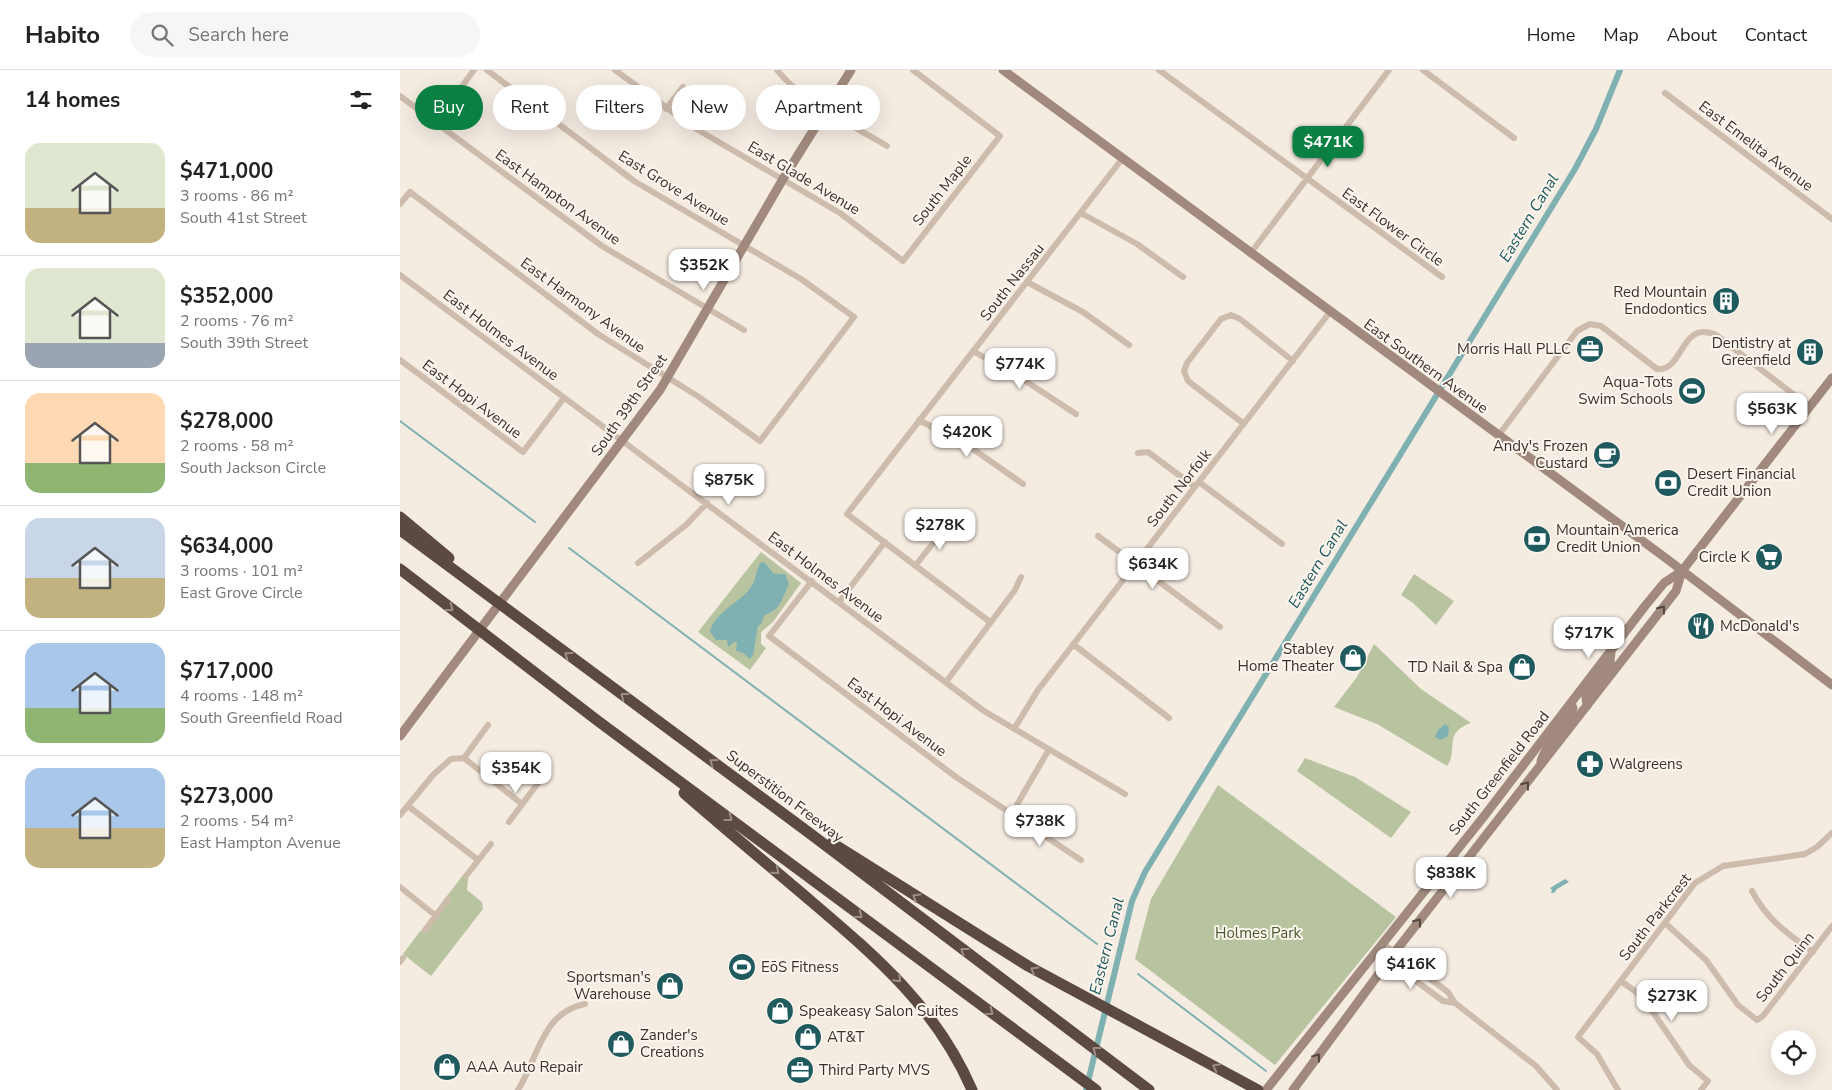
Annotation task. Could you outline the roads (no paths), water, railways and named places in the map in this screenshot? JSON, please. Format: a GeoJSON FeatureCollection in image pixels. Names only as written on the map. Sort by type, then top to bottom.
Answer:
{"type":"FeatureCollection","features":[{"type":"Feature","properties":{"kind":"highway"},"geometry":{"type":"LineString","coordinates":[[400,517],[512,613]]}},
{"type":"Feature","properties":{"kind":"highway","name":"Superstition Freeway"},"geometry":{"type":"LineString","coordinates":[[400,530],[808,832],[1149,1090]]}},
{"type":"Feature","properties":{"kind":"highway"},"geometry":{"type":"LineString","coordinates":[[400,570],[598,721],[840,925],[896,977],[919,1002],[963,1067],[972,1090]]}},
{"type":"Feature","properties":{"kind":"highway"},"geometry":{"type":"LineString","coordinates":[[400,574],[412,578]]}},
{"type":"Feature","properties":{"kind":"highway"},"geometry":{"type":"LineString","coordinates":[[619,738],[1096,1090]]}},
{"type":"Feature","properties":{"kind":"highway"},"geometry":{"type":"LineString","coordinates":[[808,832],[837,845],[957,923],[1076,993],[1258,1090]]}},
{"type":"Feature","properties":{"kind":"main road","name":"South 39th Street"},"geometry":{"type":"LineString","coordinates":[[841,85],[851,70]]}},
{"type":"Feature","properties":{"kind":"main road","name":"East Southern Avenue"},"geometry":{"type":"LineString","coordinates":[[1003,70],[1682,571],[1832,685]]}},
{"type":"Feature","properties":{"kind":"main road","name":"South 39th Street"},"geometry":{"type":"LineString","coordinates":[[400,736],[623,440],[667,378],[812,130]]}},
{"type":"Feature","properties":{"kind":"main road","name":"South Greenfield Road"},"geometry":{"type":"LineString","coordinates":[[1266,1090],[1383,944],[1664,583],[1682,571],[1832,378]]}},
{"type":"Feature","properties":{"kind":"main road","name":"South Greenfield Road"},"geometry":{"type":"LineString","coordinates":[[1292,1090],[1394,952],[1539,769],[1676,591],[1682,571]]}},
{"type":"Feature","properties":{"kind":"main road"},"geometry":{"type":"LineString","coordinates":[[1587,706],[1586,697],[1610,663],[1611,650]]}},
{"type":"Feature","properties":{"kind":"main road"},"geometry":{"type":"LineString","coordinates":[[1539,769],[1544,751],[1571,715],[1573,708],[1570,704]]}},
{"type":"Feature","properties":{"kind":"street"},"geometry":{"type":"LineString","coordinates":[[463,85],[474,70]]}},
{"type":"Feature","properties":{"kind":"street","name":"East Grove Avenue"},"geometry":{"type":"LineString","coordinates":[[487,70],[634,181],[800,279],[854,317],[760,442]]}},
{"type":"Feature","properties":{"kind":"street","name":"East Glade Avenue"},"geometry":{"type":"LineString","coordinates":[[615,70],[693,127],[840,213],[903,261]]}},
{"type":"Feature","properties":{"kind":"street"},"geometry":{"type":"LineString","coordinates":[[777,70],[792,85]]}},
{"type":"Feature","properties":{"kind":"street","name":"South Maple"},"geometry":{"type":"LineString","coordinates":[[903,261],[1000,136],[913,70]]}},
{"type":"Feature","properties":{"kind":"street","name":"East Flower Circle"},"geometry":{"type":"LineString","coordinates":[[1160,70],[1442,277]]}},
{"type":"Feature","properties":{"kind":"street"},"geometry":{"type":"LineString","coordinates":[[1250,254],[1389,70]]}},
{"type":"Feature","properties":{"kind":"street"},"geometry":{"type":"LineString","coordinates":[[1423,70],[1514,138]]}},
{"type":"Feature","properties":{"kind":"street","name":"East Emelita Avenue"},"geometry":{"type":"LineString","coordinates":[[1665,93],[1832,219]]}},
{"type":"Feature","properties":{"kind":"street","name":"East Hampton Avenue"},"geometry":{"type":"LineString","coordinates":[[400,96],[415,108]]}},
{"type":"Feature","properties":{"kind":"street"},"geometry":{"type":"LineString","coordinates":[[666,109],[672,101]]}},
{"type":"Feature","properties":{"kind":"street","name":"East Hampton Avenue"},"geometry":{"type":"LineString","coordinates":[[445,130],[602,246],[744,330]]}},
{"type":"Feature","properties":{"kind":"street"},"geometry":{"type":"LineString","coordinates":[[861,130],[887,146]]}},
{"type":"Feature","properties":{"kind":"street","name":"South Nassau"},"geometry":{"type":"LineString","coordinates":[[885,542],[848,514],[1122,159]]}},
{"type":"Feature","properties":{"kind":"street","name":"East Harmony Avenue"},"geometry":{"type":"LineString","coordinates":[[400,204],[410,192],[598,334],[710,404],[760,442]]}},
{"type":"Feature","properties":{"kind":"street"},"geometry":{"type":"LineString","coordinates":[[1081,212],[1137,244],[1183,277]]}},
{"type":"Feature","properties":{"kind":"street"},"geometry":{"type":"LineString","coordinates":[[400,286],[403,277]]}},
{"type":"Feature","properties":{"kind":"street","name":"East Holmes Avenue"},"geometry":{"type":"LineString","coordinates":[[403,277],[984,711],[1048,751],[1125,794]]}},
{"type":"Feature","properties":{"kind":"street"},"geometry":{"type":"LineString","coordinates":[[1027,282],[1083,312],[1129,344]]}},
{"type":"Feature","properties":{"kind":"street","name":"South Norfolk"},"geometry":{"type":"LineString","coordinates":[[1014,729],[1038,690],[1330,312]]}},
{"type":"Feature","properties":{"kind":"street"},"geometry":{"type":"LineString","coordinates":[[1244,424],[1188,381],[1184,372],[1187,363],[1221,320],[1231,315],[1240,319],[1293,361]]}},
{"type":"Feature","properties":{"kind":"street"},"geometry":{"type":"LineString","coordinates":[[1498,436],[1577,331],[1590,324],[1601,326],[1657,369],[1669,366],[1692,336],[1698,332],[1709,332],[1716,335],[1810,407]]}},
{"type":"Feature","properties":{"kind":"street"},"geometry":{"type":"LineString","coordinates":[[973,351],[1027,382],[1076,414]]}},
{"type":"Feature","properties":{"kind":"street","name":"East Hopi Avenue"},"geometry":{"type":"LineString","coordinates":[[400,360],[523,452],[564,398]]}},
{"type":"Feature","properties":{"kind":"street"},"geometry":{"type":"LineString","coordinates":[[919,420],[973,449],[1023,484]]}},
{"type":"Feature","properties":{"kind":"street"},"geometry":{"type":"LineString","coordinates":[[1138,453],[1148,452],[1282,544]]}},
{"type":"Feature","properties":{"kind":"street"},"geometry":{"type":"LineString","coordinates":[[638,563],[686,525],[707,503]]}},
{"type":"Feature","properties":{"kind":"street"},"geometry":{"type":"LineString","coordinates":[[915,566],[949,523]]}},
{"type":"Feature","properties":{"kind":"street"},"geometry":{"type":"LineString","coordinates":[[1098,536],[1220,627]]}},
{"type":"Feature","properties":{"kind":"street"},"geometry":{"type":"LineString","coordinates":[[839,602],[885,542],[990,622]]}},
{"type":"Feature","properties":{"kind":"street"},"geometry":{"type":"LineString","coordinates":[[946,682],[1015,590],[1020,577]]}},
{"type":"Feature","properties":{"kind":"street","name":"East Hopi Avenue"},"geometry":{"type":"LineString","coordinates":[[812,581],[769,636],[956,777],[1081,860]]}},
{"type":"Feature","properties":{"kind":"street"},"geometry":{"type":"LineString","coordinates":[[1073,644],[1169,718]]}},
{"type":"Feature","properties":{"kind":"street"},"geometry":{"type":"LineString","coordinates":[[464,758],[488,725]]}},
{"type":"Feature","properties":{"kind":"street"},"geometry":{"type":"LineString","coordinates":[[1011,815],[1048,751]]}},
{"type":"Feature","properties":{"kind":"street"},"geometry":{"type":"LineString","coordinates":[[400,815],[433,775],[451,759],[464,758],[522,804]]}},
{"type":"Feature","properties":{"kind":"street"},"geometry":{"type":"LineString","coordinates":[[509,822],[541,779]]}},
{"type":"Feature","properties":{"kind":"street"},"geometry":{"type":"LineString","coordinates":[[408,806],[478,860]]}},
{"type":"Feature","properties":{"kind":"street","name":"South Parkcrest"},"geometry":{"type":"LineString","coordinates":[[1618,1090],[1596,1054],[1578,1037],[1695,883],[1723,866],[1805,854],[1817,847],[1832,834]]}},
{"type":"Feature","properties":{"kind":"street"},"geometry":{"type":"LineString","coordinates":[[466,876],[491,844]]}},
{"type":"Feature","properties":{"kind":"street"},"geometry":{"type":"LineString","coordinates":[[400,887],[436,916]]}},
{"type":"Feature","properties":{"kind":"street"},"geometry":{"type":"LineString","coordinates":[[1752,891],[1761,909],[1772,921],[1813,952]]}},
{"type":"Feature","properties":{"kind":"street"},"geometry":{"type":"LineString","coordinates":[[425,930],[448,899]]}},
{"type":"Feature","properties":{"kind":"street","name":"South Quinn"},"geometry":{"type":"LineString","coordinates":[[1665,923],[1706,960],[1738,1005],[1756,1020],[1763,1016],[1832,926]]}},
{"type":"Feature","properties":{"kind":"street"},"geometry":{"type":"LineString","coordinates":[[1383,944],[1448,992],[1456,1003],[1529,1060],[1557,1090]]}},
{"type":"Feature","properties":{"kind":"street"},"geometry":{"type":"LineString","coordinates":[[1376,952],[1443,1001],[1456,1003]]}},
{"type":"Feature","properties":{"kind":"street"},"geometry":{"type":"LineString","coordinates":[[1621,981],[1636,992],[1655,1015],[1689,1064],[1708,1081],[1701,1090]]}},
{"type":"Feature","properties":{"kind":"street"},"geometry":{"type":"LineString","coordinates":[[518,1090],[528,1074],[546,1030],[560,1015],[571,1007],[585,1004]]}},
{"type":"Feature","properties":{"kind":"water"},"geometry":{"type":"Polygon","coordinates":[[[761,562],[765,563],[774,574],[785,574],[789,584],[776,609],[764,616],[761,624],[758,626],[753,655],[750,659],[743,653],[736,651],[737,643],[734,642],[728,647],[727,640],[716,640],[710,632],[712,625],[722,613],[751,587],[761,562]]]}},
{"type":"Feature","properties":{"kind":"water"},"geometry":{"type":"Polygon","coordinates":[[[1445,724],[1449,727],[1448,736],[1440,740],[1435,737],[1438,730],[1445,724]]]}},
{"type":"Feature","properties":{"kind":"water"},"geometry":{"type":"Polygon","coordinates":[[[1565,879],[1569,882],[1554,893],[1551,893],[1552,890],[1550,888],[1565,879]]]}},
{"type":"Feature","properties":{"kind":"waterway","name":"Eastern Canal"},"geometry":{"type":"LineString","coordinates":[[1086,1090],[1132,901],[1145,872],[1575,169],[1596,129],[1620,70]]}},
{"type":"Feature","properties":{"kind":"waterway"},"geometry":{"type":"LineString","coordinates":[[400,421],[535,522]]}},
{"type":"Feature","properties":{"kind":"waterway"},"geometry":{"type":"LineString","coordinates":[[569,548],[1097,944]]}},
{"type":"Feature","properties":{"kind":"waterway"},"geometry":{"type":"LineString","coordinates":[[1138,974],[1266,1071]]}},
{"type":"Feature","properties":{"kind":"place","name":"Red Mountain Endodontics"},"geometry":{"type":"Point","coordinates":[1726,301]}},
{"type":"Feature","properties":{"kind":"place","name":"Morris Hall PLLC"},"geometry":{"type":"Point","coordinates":[1590,349]}},
{"type":"Feature","properties":{"kind":"place","name":"Dentistry at Greenfield"},"geometry":{"type":"Point","coordinates":[1810,352]}},
{"type":"Feature","properties":{"kind":"place","name":"Aqua-Tots Swim Schools"},"geometry":{"type":"Point","coordinates":[1692,391]}},
{"type":"Feature","properties":{"kind":"place","name":"Andy's Frozen Custard"},"geometry":{"type":"Point","coordinates":[1607,455]}},
{"type":"Feature","properties":{"kind":"place","name":"Desert Financial Credit Union"},"geometry":{"type":"Point","coordinates":[1668,483]}},
{"type":"Feature","properties":{"kind":"place","name":"Mountain America Credit Union"},"geometry":{"type":"Point","coordinates":[1537,539]}},
{"type":"Feature","properties":{"kind":"place","name":"Circle K"},"geometry":{"type":"Point","coordinates":[1769,557]}},
{"type":"Feature","properties":{"kind":"place","name":"McDonald's"},"geometry":{"type":"Point","coordinates":[1701,626]}},
{"type":"Feature","properties":{"kind":"place","name":"Stabley Home Theater"},"geometry":{"type":"Point","coordinates":[1353,658]}},
{"type":"Feature","properties":{"kind":"place","name":"TD Nail & Spa"},"geometry":{"type":"Point","coordinates":[1522,667]}},
{"type":"Feature","properties":{"kind":"place","name":"Walgreens"},"geometry":{"type":"Point","coordinates":[1590,764]}},
{"type":"Feature","properties":{"kind":"place","name":"EōS Fitness"},"geometry":{"type":"Point","coordinates":[742,967]}},
{"type":"Feature","properties":{"kind":"place","name":"Sportsman's Warehouse"},"geometry":{"type":"Point","coordinates":[670,986]}},
{"type":"Feature","properties":{"kind":"place","name":"Speakeasy Salon Suites"},"geometry":{"type":"Point","coordinates":[780,1011]}},
{"type":"Feature","properties":{"kind":"place","name":"AT&T"},"geometry":{"type":"Point","coordinates":[808,1037]}},
{"type":"Feature","properties":{"kind":"place","name":"Zander's Creations"},"geometry":{"type":"Point","coordinates":[621,1044]}},
{"type":"Feature","properties":{"kind":"place","name":"AAA Auto Repair"},"geometry":{"type":"Point","coordinates":[447,1067]}},
{"type":"Feature","properties":{"kind":"place","name":"Third Party MVS"},"geometry":{"type":"Point","coordinates":[800,1070]}},
{"type":"Feature","properties":{"kind":"park label","name":"Holmes Park"},"geometry":{"type":"Point","coordinates":[1258,933]}}]}
